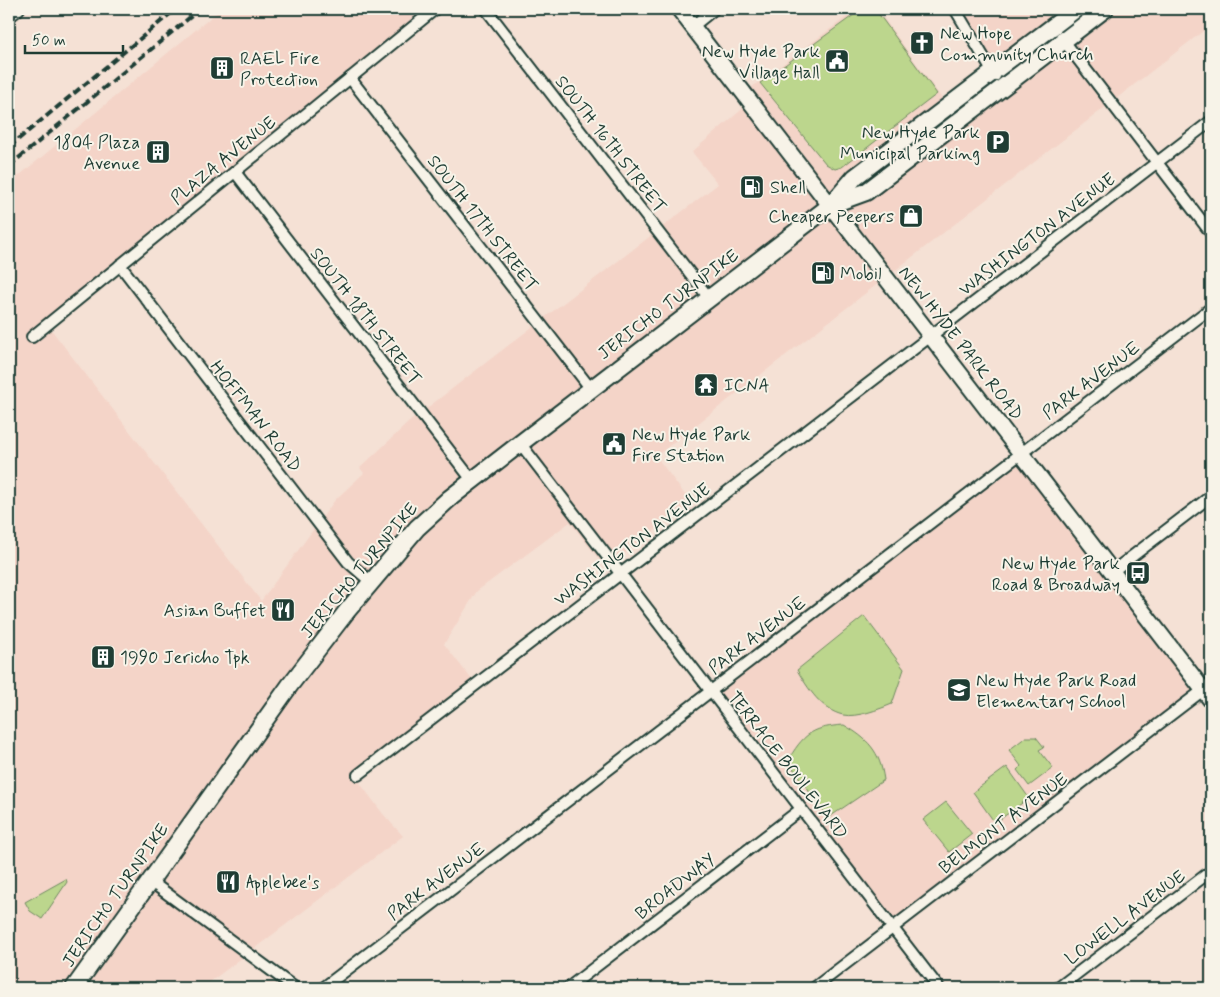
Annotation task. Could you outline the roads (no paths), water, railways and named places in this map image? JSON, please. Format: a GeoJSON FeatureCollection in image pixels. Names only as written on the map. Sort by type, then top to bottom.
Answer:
{"type":"FeatureCollection","features":[{"type":"Feature","properties":{"kind":"main road","name":"NEW HYDE PARK ROAD"},"geometry":{"type":"LineString","coordinates":[[679,9],[1113,572],[1209,691]]}},
{"type":"Feature","properties":{"kind":"main road","name":"JERICHO TURNPIKE"},"geometry":{"type":"LineString","coordinates":[[74,988],[290,685],[371,582],[417,528],[472,480],[831,205],[855,177],[1076,9]]}},
{"type":"Feature","properties":{"kind":"main road","name":"JERICHO TURNPIKE"},"geometry":{"type":"LineString","coordinates":[[831,205],[866,192],[1105,9]]}},
{"type":"Feature","properties":{"kind":"street"},"geometry":{"type":"LineString","coordinates":[[9,17],[19,9]]}},
{"type":"Feature","properties":{"kind":"street","name":"PLAZA AVENUE"},"geometry":{"type":"LineString","coordinates":[[32,337],[435,9]]}},
{"type":"Feature","properties":{"kind":"street","name":"SOUTH 16TH STREET"},"geometry":{"type":"LineString","coordinates":[[486,9],[710,298]]}},
{"type":"Feature","properties":{"kind":"street"},"geometry":{"type":"LineString","coordinates":[[693,26],[714,9]]}},
{"type":"Feature","properties":{"kind":"street"},"geometry":{"type":"LineString","coordinates":[[955,9],[1002,88]]}},
{"type":"Feature","properties":{"kind":"street"},"geometry":{"type":"LineString","coordinates":[[1053,26],[1211,233]]}},
{"type":"Feature","properties":{"kind":"street","name":"SOUTH 17TH STREET"},"geometry":{"type":"LineString","coordinates":[[350,78],[590,389]]}},
{"type":"Feature","properties":{"kind":"street","name":"WASHINGTON AVENUE"},"geometry":{"type":"LineString","coordinates":[[358,774],[1211,121]]}},
{"type":"Feature","properties":{"kind":"street","name":"SOUTH 18TH STREET"},"geometry":{"type":"LineString","coordinates":[[235,172],[472,480]]}},
{"type":"Feature","properties":{"kind":"street","name":"HOFFMAN ROAD"},"geometry":{"type":"LineString","coordinates":[[120,265],[348,562],[371,582]]}},
{"type":"Feature","properties":{"kind":"street","name":"PARK AVENUE"},"geometry":{"type":"LineString","coordinates":[[323,988],[1211,308]]}},
{"type":"Feature","properties":{"kind":"street","name":"TERRACE BOULEVARD"},"geometry":{"type":"LineString","coordinates":[[520,443],[939,988]]}},
{"type":"Feature","properties":{"kind":"street"},"geometry":{"type":"LineString","coordinates":[[1113,572],[1211,496]]}},
{"type":"Feature","properties":{"kind":"street","name":"BELMONT AVENUE"},"geometry":{"type":"LineString","coordinates":[[814,988],[1209,691]]}},
{"type":"Feature","properties":{"kind":"street","name":"BROADWAY"},"geometry":{"type":"LineString","coordinates":[[568,988],[801,809]]}},
{"type":"Feature","properties":{"kind":"street","name":"LOWELL AVENUE"},"geometry":{"type":"LineString","coordinates":[[1058,988],[1211,871]]}},
{"type":"Feature","properties":{"kind":"street"},"geometry":{"type":"LineString","coordinates":[[150,881],[295,988]]}},
{"type":"Feature","properties":{"kind":"railway"},"geometry":{"type":"LineString","coordinates":[[9,147],[176,9]]}},
{"type":"Feature","properties":{"kind":"railway"},"geometry":{"type":"LineString","coordinates":[[9,166],[200,9]]}},
{"type":"Feature","properties":{"kind":"place","name":"New Hope Community Church"},"geometry":{"type":"Point","coordinates":[922,43]}},
{"type":"Feature","properties":{"kind":"place","name":"New Hyde Park Village Hall"},"geometry":{"type":"Point","coordinates":[837,61]}},
{"type":"Feature","properties":{"kind":"place","name":"RAEL Fire Protection"},"geometry":{"type":"Point","coordinates":[222,68]}},
{"type":"Feature","properties":{"kind":"place","name":"New Hyde Park Municipal Parking"},"geometry":{"type":"Point","coordinates":[998,142]}},
{"type":"Feature","properties":{"kind":"place","name":"1804 Plaza Avenue"},"geometry":{"type":"Point","coordinates":[158,152]}},
{"type":"Feature","properties":{"kind":"place","name":"Shell"},"geometry":{"type":"Point","coordinates":[752,187]}},
{"type":"Feature","properties":{"kind":"place","name":"Cheaper Peepers"},"geometry":{"type":"Point","coordinates":[911,216]}},
{"type":"Feature","properties":{"kind":"place","name":"Mobil"},"geometry":{"type":"Point","coordinates":[823,273]}},
{"type":"Feature","properties":{"kind":"place","name":"ICNA"},"geometry":{"type":"Point","coordinates":[706,385]}},
{"type":"Feature","properties":{"kind":"place","name":"New Hyde Park Fire Station"},"geometry":{"type":"Point","coordinates":[614,444]}},
{"type":"Feature","properties":{"kind":"place","name":"New Hyde Park Road & Broadway"},"geometry":{"type":"Point","coordinates":[1138,573]}},
{"type":"Feature","properties":{"kind":"place","name":"Asian Buffet"},"geometry":{"type":"Point","coordinates":[283,610]}},
{"type":"Feature","properties":{"kind":"place","name":"1990 Jericho Tpk"},"geometry":{"type":"Point","coordinates":[103,657]}},
{"type":"Feature","properties":{"kind":"place","name":"New Hyde Park Road Elementary School"},"geometry":{"type":"Point","coordinates":[959,690]}},
{"type":"Feature","properties":{"kind":"place","name":"Applebee's"},"geometry":{"type":"Point","coordinates":[228,882]}}]}
